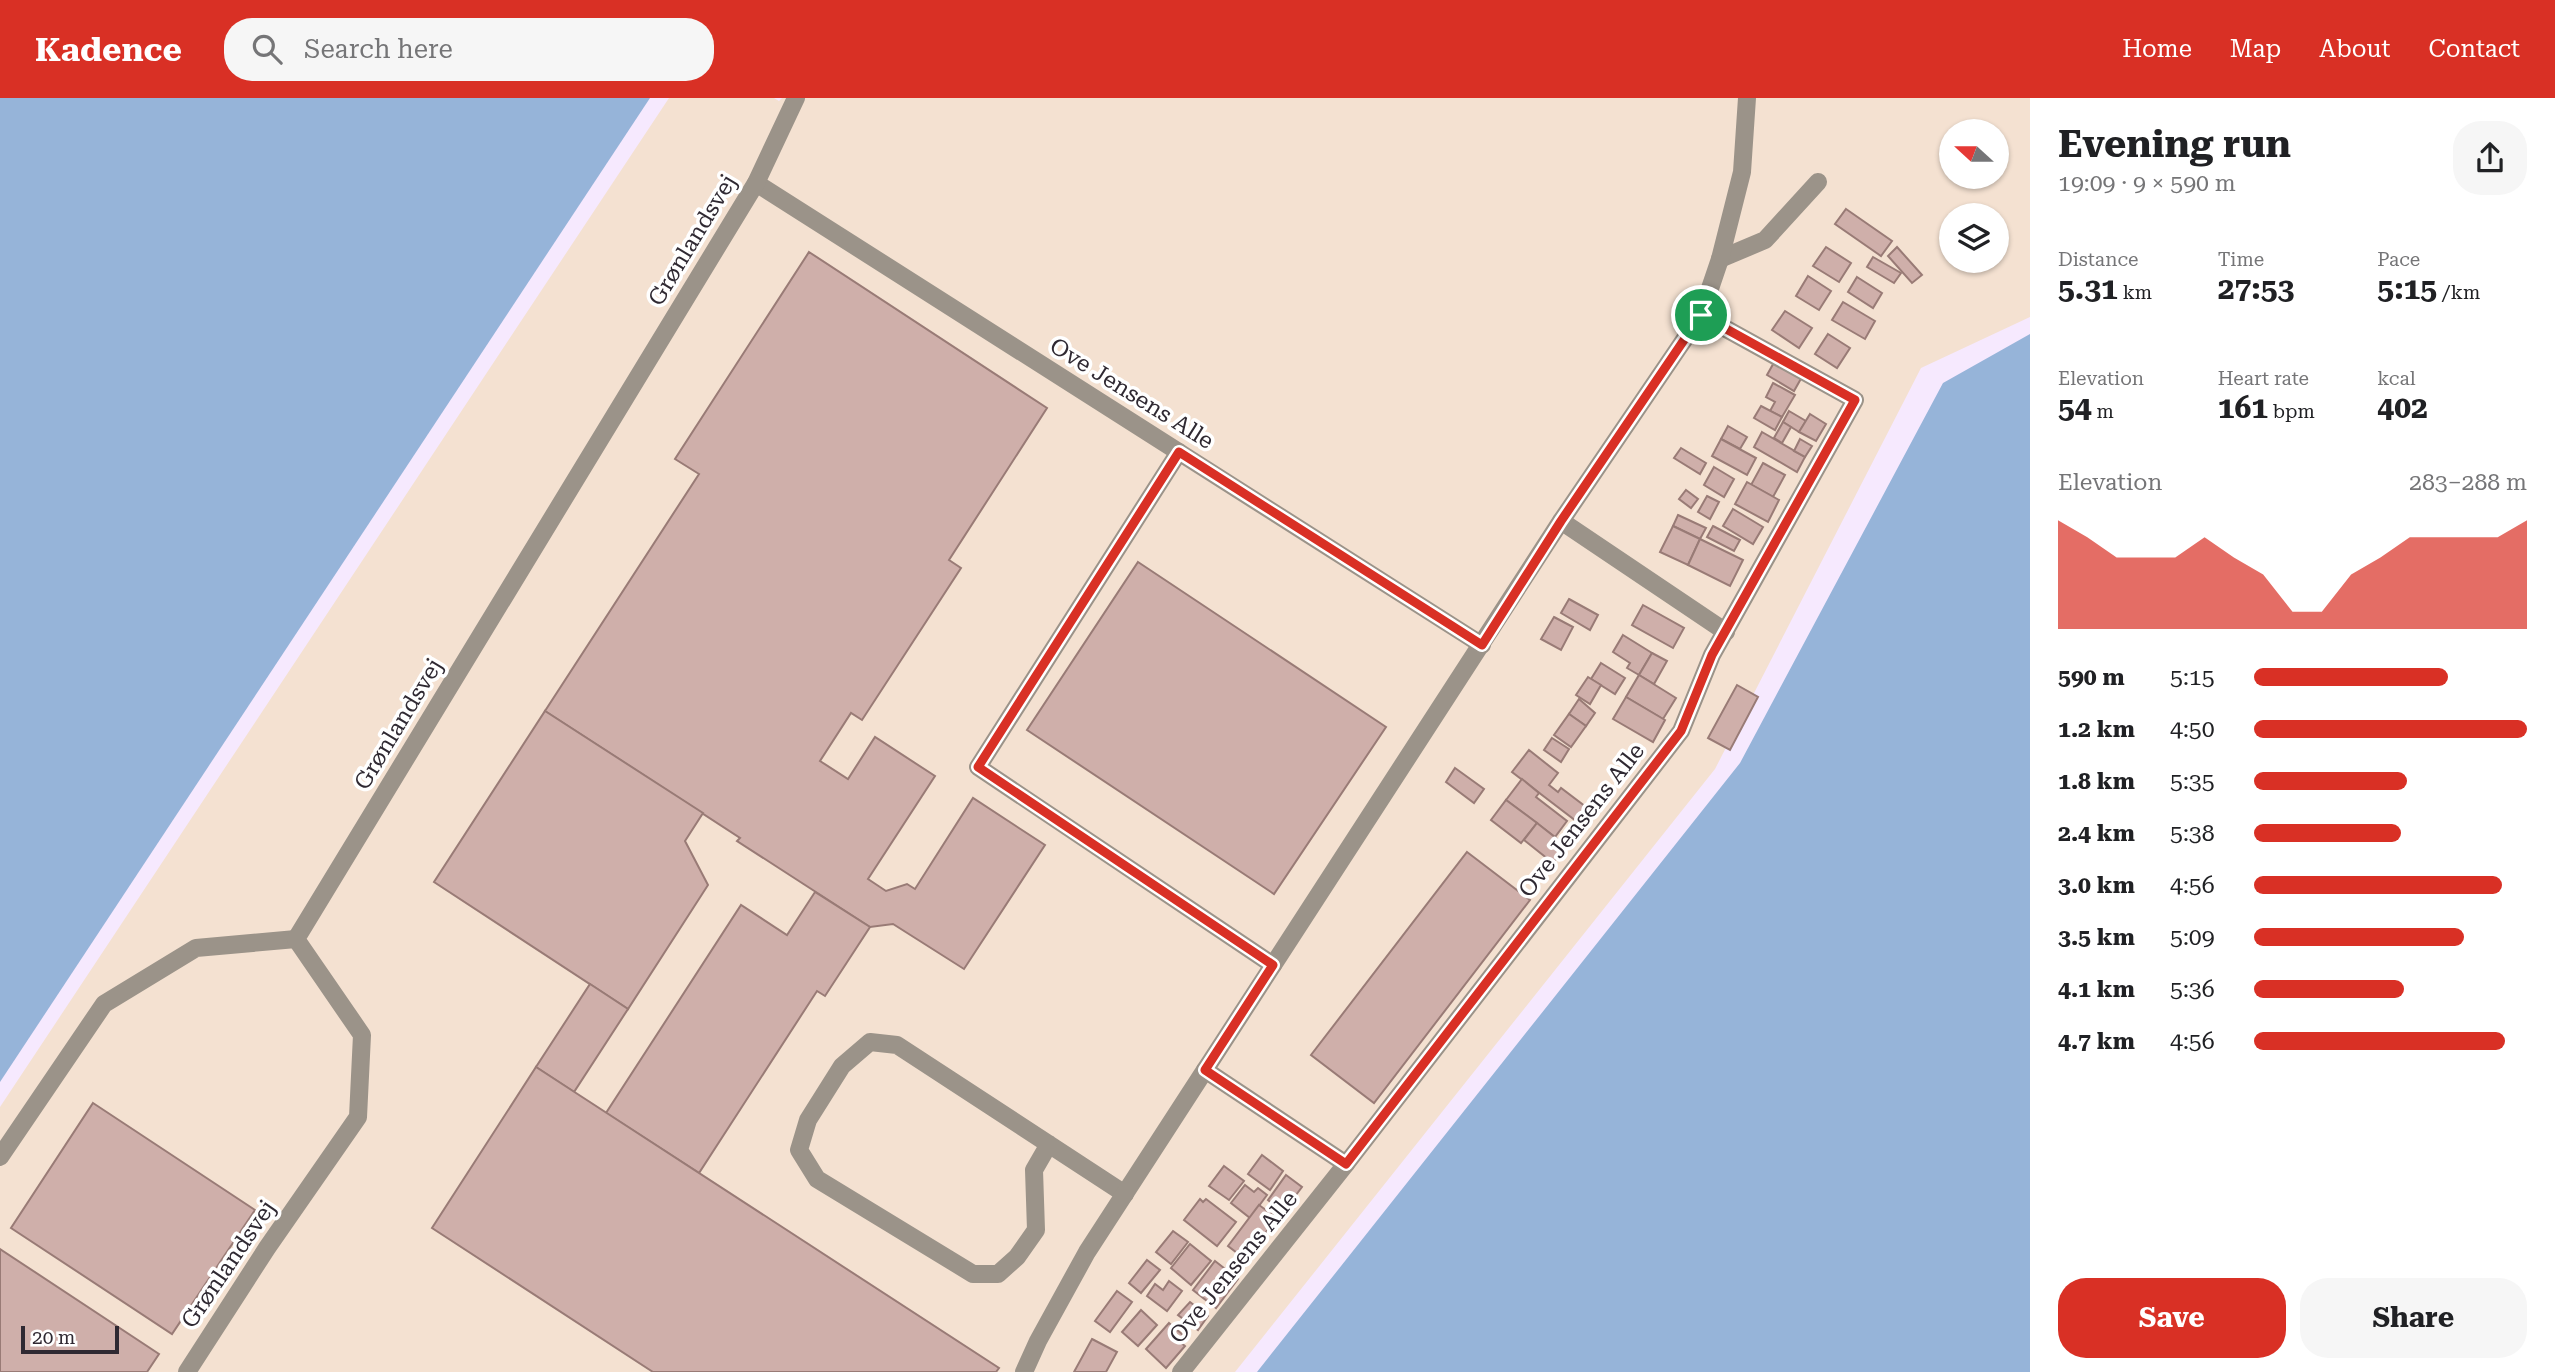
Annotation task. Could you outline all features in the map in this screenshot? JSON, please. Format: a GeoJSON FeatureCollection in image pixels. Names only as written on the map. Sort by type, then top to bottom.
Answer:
{"type":"FeatureCollection","features":[{"type":"Feature","properties":{"kind":"street","name":"Grønlandsvej"},"geometry":{"type":"LineString","coordinates":[[187,1372],[267,1248],[358,1117],[362,1035],[296,939],[756,183],[796,98]]}},
{"type":"Feature","properties":{"kind":"street"},"geometry":{"type":"LineString","coordinates":[[1024,1372],[1087,1252],[1561,521],[1701,315],[1720,259],[1742,172],[1747,98]]}},
{"type":"Feature","properties":{"kind":"street"},"geometry":{"type":"LineString","coordinates":[[1720,259],[1765,240],[1818,182]]}},
{"type":"Feature","properties":{"kind":"street","name":"Ove Jensens Alle"},"geometry":{"type":"LineString","coordinates":[[756,183],[1482,645]]}},
{"type":"Feature","properties":{"kind":"street","name":"Ove Jensens Alle"},"geometry":{"type":"LineString","coordinates":[[1181,1372],[1346,1164],[1681,731],[1712,655],[1855,400],[1701,315]]}},
{"type":"Feature","properties":{"kind":"street"},"geometry":{"type":"LineString","coordinates":[[1179,452],[978,767],[1273,965]]}},
{"type":"Feature","properties":{"kind":"street"},"geometry":{"type":"LineString","coordinates":[[1561,521],[1726,632]]}},
{"type":"Feature","properties":{"kind":"street"},"geometry":{"type":"LineString","coordinates":[[0,1157],[104,1004],[196,948],[296,939]]}},
{"type":"Feature","properties":{"kind":"street"},"geometry":{"type":"LineString","coordinates":[[1049,1143],[1034,1170],[1036,1230],[1017,1257],[998,1274],[973,1274],[817,1179],[799,1150],[808,1120],[842,1066],[870,1042],[897,1045],[1049,1143],[1125,1194]]}},
{"type":"Feature","properties":{"kind":"street"},"geometry":{"type":"LineString","coordinates":[[1205,1070],[1346,1164]]}},
{"type":"Feature","properties":{"kind":"shaded area"},"geometry":{"type":"Polygon","coordinates":[[[669,98],[774,98],[779,101],[782,98],[2030,98],[2030,317],[1921,368],[1715,769],[1235,1372],[0,1372],[0,1107],[669,98]]]}},
{"type":"Feature","properties":{"kind":"water"},"geometry":{"type":"Polygon","coordinates":[[[0,98],[650,98],[0,1082],[0,98]]]}},
{"type":"Feature","properties":{"kind":"water"},"geometry":{"type":"Polygon","coordinates":[[[2030,334],[2030,1372],[1257,1372],[1740,763],[1943,383],[2030,334]]]}},
{"type":"Feature","properties":{"kind":"building"},"geometry":{"type":"Polygon","coordinates":[[[1846,209],[1892,241],[1881,256],[1835,224],[1846,209]]]}},
{"type":"Feature","properties":{"kind":"building"},"geometry":{"type":"Polygon","coordinates":[[[1826,247],[1851,263],[1839,282],[1813,266],[1826,247]]]}},
{"type":"Feature","properties":{"kind":"building"},"geometry":{"type":"Polygon","coordinates":[[[1897,247],[1922,275],[1912,283],[1888,256],[1897,247]]]}},
{"type":"Feature","properties":{"kind":"building"},"geometry":{"type":"Polygon","coordinates":[[[809,252],[1047,408],[949,560],[961,568],[862,720],[851,713],[820,761],[848,779],[875,737],[935,776],[868,879],[886,891],[907,884],[915,889],[973,798],[1045,845],[964,969],[893,924],[870,927],[737,841],[740,838],[545,711],[699,474],[675,459],[809,252]]]}},
{"type":"Feature","properties":{"kind":"building"},"geometry":{"type":"Polygon","coordinates":[[[1873,257],[1901,273],[1894,283],[1867,267],[1873,257]]]}},
{"type":"Feature","properties":{"kind":"building"},"geometry":{"type":"Polygon","coordinates":[[[1808,276],[1831,291],[1819,310],[1796,296],[1808,276]]]}},
{"type":"Feature","properties":{"kind":"building"},"geometry":{"type":"Polygon","coordinates":[[[1857,277],[1882,293],[1873,308],[1848,292],[1857,277]]]}},
{"type":"Feature","properties":{"kind":"building"},"geometry":{"type":"Polygon","coordinates":[[[1843,302],[1875,321],[1865,339],[1832,320],[1843,302]]]}},
{"type":"Feature","properties":{"kind":"building"},"geometry":{"type":"Polygon","coordinates":[[[1785,311],[1812,328],[1799,348],[1772,330],[1785,311]]]}},
{"type":"Feature","properties":{"kind":"building"},"geometry":{"type":"Polygon","coordinates":[[[1828,334],[1850,348],[1837,368],[1815,354],[1828,334]]]}},
{"type":"Feature","properties":{"kind":"building"},"geometry":{"type":"Polygon","coordinates":[[[1776,359],[1803,375],[1794,391],[1767,375],[1776,359]]]}},
{"type":"Feature","properties":{"kind":"building"},"geometry":{"type":"Polygon","coordinates":[[[1773,383],[1795,395],[1782,417],[1770,411],[1775,402],[1766,397],[1773,383]]]}},
{"type":"Feature","properties":{"kind":"building"},"geometry":{"type":"Polygon","coordinates":[[[1761,406],[1782,417],[1775,430],[1754,418],[1761,406]]]}},
{"type":"Feature","properties":{"kind":"building"},"geometry":{"type":"Polygon","coordinates":[[[1789,411],[1806,421],[1799,432],[1783,422],[1789,411]]]}},
{"type":"Feature","properties":{"kind":"building"},"geometry":{"type":"Polygon","coordinates":[[[1810,414],[1826,424],[1816,441],[1799,432],[1810,414]]]}},
{"type":"Feature","properties":{"kind":"building"},"geometry":{"type":"Polygon","coordinates":[[[1783,422],[1791,427],[1782,443],[1774,438],[1783,422]]]}},
{"type":"Feature","properties":{"kind":"building"},"geometry":{"type":"Polygon","coordinates":[[[1728,426],[1747,437],[1740,449],[1721,439],[1728,426]]]}},
{"type":"Feature","properties":{"kind":"building"},"geometry":{"type":"Polygon","coordinates":[[[1762,432],[1805,457],[1797,472],[1754,447],[1762,432]]]}},
{"type":"Feature","properties":{"kind":"building"},"geometry":{"type":"Polygon","coordinates":[[[1721,439],[1756,458],[1747,475],[1712,456],[1721,439]]]}},
{"type":"Feature","properties":{"kind":"building"},"geometry":{"type":"Polygon","coordinates":[[[1800,439],[1812,446],[1805,457],[1794,451],[1800,439]]]}},
{"type":"Feature","properties":{"kind":"building"},"geometry":{"type":"Polygon","coordinates":[[[1681,448],[1706,463],[1700,474],[1674,458],[1681,448]]]}},
{"type":"Feature","properties":{"kind":"building"},"geometry":{"type":"Polygon","coordinates":[[[1763,463],[1785,475],[1773,497],[1751,485],[1763,463]]]}},
{"type":"Feature","properties":{"kind":"building"},"geometry":{"type":"Polygon","coordinates":[[[1714,467],[1734,479],[1724,497],[1704,485],[1714,467]]]}},
{"type":"Feature","properties":{"kind":"building"},"geometry":{"type":"Polygon","coordinates":[[[1747,482],[1779,500],[1768,522],[1735,504],[1747,482]]]}},
{"type":"Feature","properties":{"kind":"building"},"geometry":{"type":"Polygon","coordinates":[[[1686,490],[1698,499],[1691,508],[1679,499],[1686,490]]]}},
{"type":"Feature","properties":{"kind":"building"},"geometry":{"type":"Polygon","coordinates":[[[1707,496],[1719,502],[1710,519],[1698,512],[1707,496]]]}},
{"type":"Feature","properties":{"kind":"building"},"geometry":{"type":"Polygon","coordinates":[[[1733,509],[1763,527],[1753,544],[1723,526],[1733,509]]]}},
{"type":"Feature","properties":{"kind":"building"},"geometry":{"type":"Polygon","coordinates":[[[1678,515],[1706,528],[1700,539],[1673,526],[1678,515]]]}},
{"type":"Feature","properties":{"kind":"building"},"geometry":{"type":"Polygon","coordinates":[[[1673,526],[1700,539],[1688,565],[1660,552],[1673,526]]]}},
{"type":"Feature","properties":{"kind":"building"},"geometry":{"type":"Polygon","coordinates":[[[1713,526],[1740,540],[1734,551],[1707,537],[1713,526]]]}},
{"type":"Feature","properties":{"kind":"building"},"geometry":{"type":"Polygon","coordinates":[[[1700,539],[1743,560],[1730,586],[1688,565],[1700,539]]]}},
{"type":"Feature","properties":{"kind":"building"},"geometry":{"type":"Polygon","coordinates":[[[1138,562],[1386,727],[1274,894],[1027,730],[1138,562]]]}},
{"type":"Feature","properties":{"kind":"building"},"geometry":{"type":"Polygon","coordinates":[[[1569,599],[1598,615],[1590,630],[1561,613],[1569,599]]]}},
{"type":"Feature","properties":{"kind":"building"},"geometry":{"type":"Polygon","coordinates":[[[1643,605],[1684,628],[1673,648],[1632,625],[1643,605]]]}},
{"type":"Feature","properties":{"kind":"building"},"geometry":{"type":"Polygon","coordinates":[[[1554,617],[1573,627],[1561,650],[1541,639],[1554,617]]]}},
{"type":"Feature","properties":{"kind":"building"},"geometry":{"type":"Polygon","coordinates":[[[1623,635],[1652,653],[1639,675],[1627,668],[1630,663],[1613,652],[1623,635]]]}},
{"type":"Feature","properties":{"kind":"building"},"geometry":{"type":"Polygon","coordinates":[[[1652,653],[1667,661],[1654,684],[1639,675],[1652,653]]]}},
{"type":"Feature","properties":{"kind":"building"},"geometry":{"type":"Polygon","coordinates":[[[1601,663],[1625,678],[1615,694],[1591,679],[1601,663]]]}},
{"type":"Feature","properties":{"kind":"building"},"geometry":{"type":"Polygon","coordinates":[[[1639,675],[1676,698],[1663,719],[1626,697],[1639,675]]]}},
{"type":"Feature","properties":{"kind":"building"},"geometry":{"type":"Polygon","coordinates":[[[1588,677],[1601,685],[1590,704],[1576,695],[1588,677]]]}},
{"type":"Feature","properties":{"kind":"building"},"geometry":{"type":"Polygon","coordinates":[[[1737,685],[1758,697],[1730,750],[1708,738],[1737,685]]]}},
{"type":"Feature","properties":{"kind":"building"},"geometry":{"type":"Polygon","coordinates":[[[1626,697],[1665,720],[1653,742],[1613,719],[1626,697]]]}},
{"type":"Feature","properties":{"kind":"building"},"geometry":{"type":"Polygon","coordinates":[[[1579,699],[1595,713],[1586,726],[1569,714],[1579,699]]]}},
{"type":"Feature","properties":{"kind":"building"},"geometry":{"type":"Polygon","coordinates":[[[545,711],[703,813],[685,841],[708,885],[628,1009],[434,882],[545,711]]]}},
{"type":"Feature","properties":{"kind":"building"},"geometry":{"type":"Polygon","coordinates":[[[1569,714],[1586,726],[1571,747],[1554,735],[1569,714]]]}},
{"type":"Feature","properties":{"kind":"building"},"geometry":{"type":"Polygon","coordinates":[[[1552,738],[1569,749],[1561,762],[1544,750],[1552,738]]]}},
{"type":"Feature","properties":{"kind":"building"},"geometry":{"type":"Polygon","coordinates":[[[1529,750],[1558,773],[1549,785],[1558,792],[1561,788],[1590,810],[1580,824],[1512,772],[1529,750]]]}},
{"type":"Feature","properties":{"kind":"building"},"geometry":{"type":"Polygon","coordinates":[[[1455,768],[1484,789],[1474,803],[1446,782],[1455,768]]]}},
{"type":"Feature","properties":{"kind":"building"},"geometry":{"type":"Polygon","coordinates":[[[1522,779],[1539,793],[1536,797],[1567,821],[1555,837],[1506,800],[1522,779]]]}},
{"type":"Feature","properties":{"kind":"building"},"geometry":{"type":"Polygon","coordinates":[[[1506,800],[1537,823],[1521,843],[1491,820],[1506,800]]]}},
{"type":"Feature","properties":{"kind":"building"},"geometry":{"type":"Polygon","coordinates":[[[1537,823],[1566,846],[1553,863],[1524,840],[1537,823]]]}},
{"type":"Feature","properties":{"kind":"building"},"geometry":{"type":"Polygon","coordinates":[[[1467,852],[1530,900],[1374,1103],[1311,1055],[1467,852]]]}},
{"type":"Feature","properties":{"kind":"building"},"geometry":{"type":"Polygon","coordinates":[[[815,892],[870,927],[825,996],[817,991],[699,1173],[606,1113],[741,905],[787,935],[815,892]]]}},
{"type":"Feature","properties":{"kind":"building"},"geometry":{"type":"Polygon","coordinates":[[[590,984],[628,1009],[574,1092],[536,1067],[590,984]]]}},
{"type":"Feature","properties":{"kind":"building"},"geometry":{"type":"Polygon","coordinates":[[[536,1067],[999,1368],[996,1372],[653,1372],[432,1228],[536,1067]]]}},
{"type":"Feature","properties":{"kind":"building"},"geometry":{"type":"Polygon","coordinates":[[[93,1103],[255,1210],[172,1334],[11,1228],[93,1103]]]}},
{"type":"Feature","properties":{"kind":"building"},"geometry":{"type":"Polygon","coordinates":[[[1262,1155],[1283,1171],[1270,1190],[1248,1174],[1262,1155]]]}},
{"type":"Feature","properties":{"kind":"building"},"geometry":{"type":"Polygon","coordinates":[[[1224,1166],[1244,1181],[1229,1200],[1209,1186],[1224,1166]]]}},
{"type":"Feature","properties":{"kind":"building"},"geometry":{"type":"Polygon","coordinates":[[[1286,1175],[1302,1187],[1283,1212],[1268,1200],[1286,1175]]]}},
{"type":"Feature","properties":{"kind":"building"},"geometry":{"type":"Polygon","coordinates":[[[1245,1185],[1254,1192],[1258,1188],[1267,1195],[1250,1218],[1231,1203],[1245,1185]]]}},
{"type":"Feature","properties":{"kind":"building"},"geometry":{"type":"Polygon","coordinates":[[[1200,1199],[1203,1202],[1206,1199],[1236,1222],[1217,1246],[1184,1220],[1200,1199]]]}},
{"type":"Feature","properties":{"kind":"building"},"geometry":{"type":"Polygon","coordinates":[[[1259,1205],[1277,1218],[1245,1259],[1228,1246],[1259,1205]]]}},
{"type":"Feature","properties":{"kind":"building"},"geometry":{"type":"Polygon","coordinates":[[[1173,1231],[1188,1242],[1171,1264],[1156,1252],[1173,1231]]]}},
{"type":"Feature","properties":{"kind":"building"},"geometry":{"type":"Polygon","coordinates":[[[1190,1244],[1211,1261],[1191,1285],[1171,1268],[1190,1244]]]}},
{"type":"Feature","properties":{"kind":"building"},"geometry":{"type":"Polygon","coordinates":[[[0,1249],[159,1354],[147,1372],[0,1372],[0,1249]]]}},
{"type":"Feature","properties":{"kind":"building"},"geometry":{"type":"Polygon","coordinates":[[[1147,1260],[1160,1270],[1141,1293],[1129,1283],[1147,1260]]]}},
{"type":"Feature","properties":{"kind":"building"},"geometry":{"type":"Polygon","coordinates":[[[1215,1261],[1238,1279],[1216,1308],[1193,1290],[1215,1261]]]}},
{"type":"Feature","properties":{"kind":"building"},"geometry":{"type":"Polygon","coordinates":[[[1169,1281],[1182,1291],[1167,1311],[1147,1296],[1155,1284],[1163,1290],[1169,1281]]]}},
{"type":"Feature","properties":{"kind":"building"},"geometry":{"type":"Polygon","coordinates":[[[1117,1291],[1132,1302],[1110,1332],[1095,1321],[1117,1291]]]}},
{"type":"Feature","properties":{"kind":"building"},"geometry":{"type":"Polygon","coordinates":[[[1190,1302],[1208,1316],[1198,1330],[1178,1315],[1190,1302]]]}},
{"type":"Feature","properties":{"kind":"building"},"geometry":{"type":"Polygon","coordinates":[[[1141,1310],[1157,1325],[1138,1346],[1122,1332],[1141,1310]]]}},
{"type":"Feature","properties":{"kind":"building"},"geometry":{"type":"Polygon","coordinates":[[[1169,1323],[1183,1335],[1179,1341],[1185,1346],[1166,1368],[1146,1349],[1169,1323]]]}},
{"type":"Feature","properties":{"kind":"building"},"geometry":{"type":"Polygon","coordinates":[[[1092,1339],[1117,1352],[1106,1372],[1074,1372],[1092,1339]]]}},
{"type":"Feature","properties":{"kind":"route"},"geometry":{"type":"LineString","coordinates":[[1701,315],[1855,400],[1712,655],[1681,731],[1346,1164],[1205,1070],[1273,965],[978,767],[1179,452],[1482,645],[1561,521],[1701,315]]}}]}
